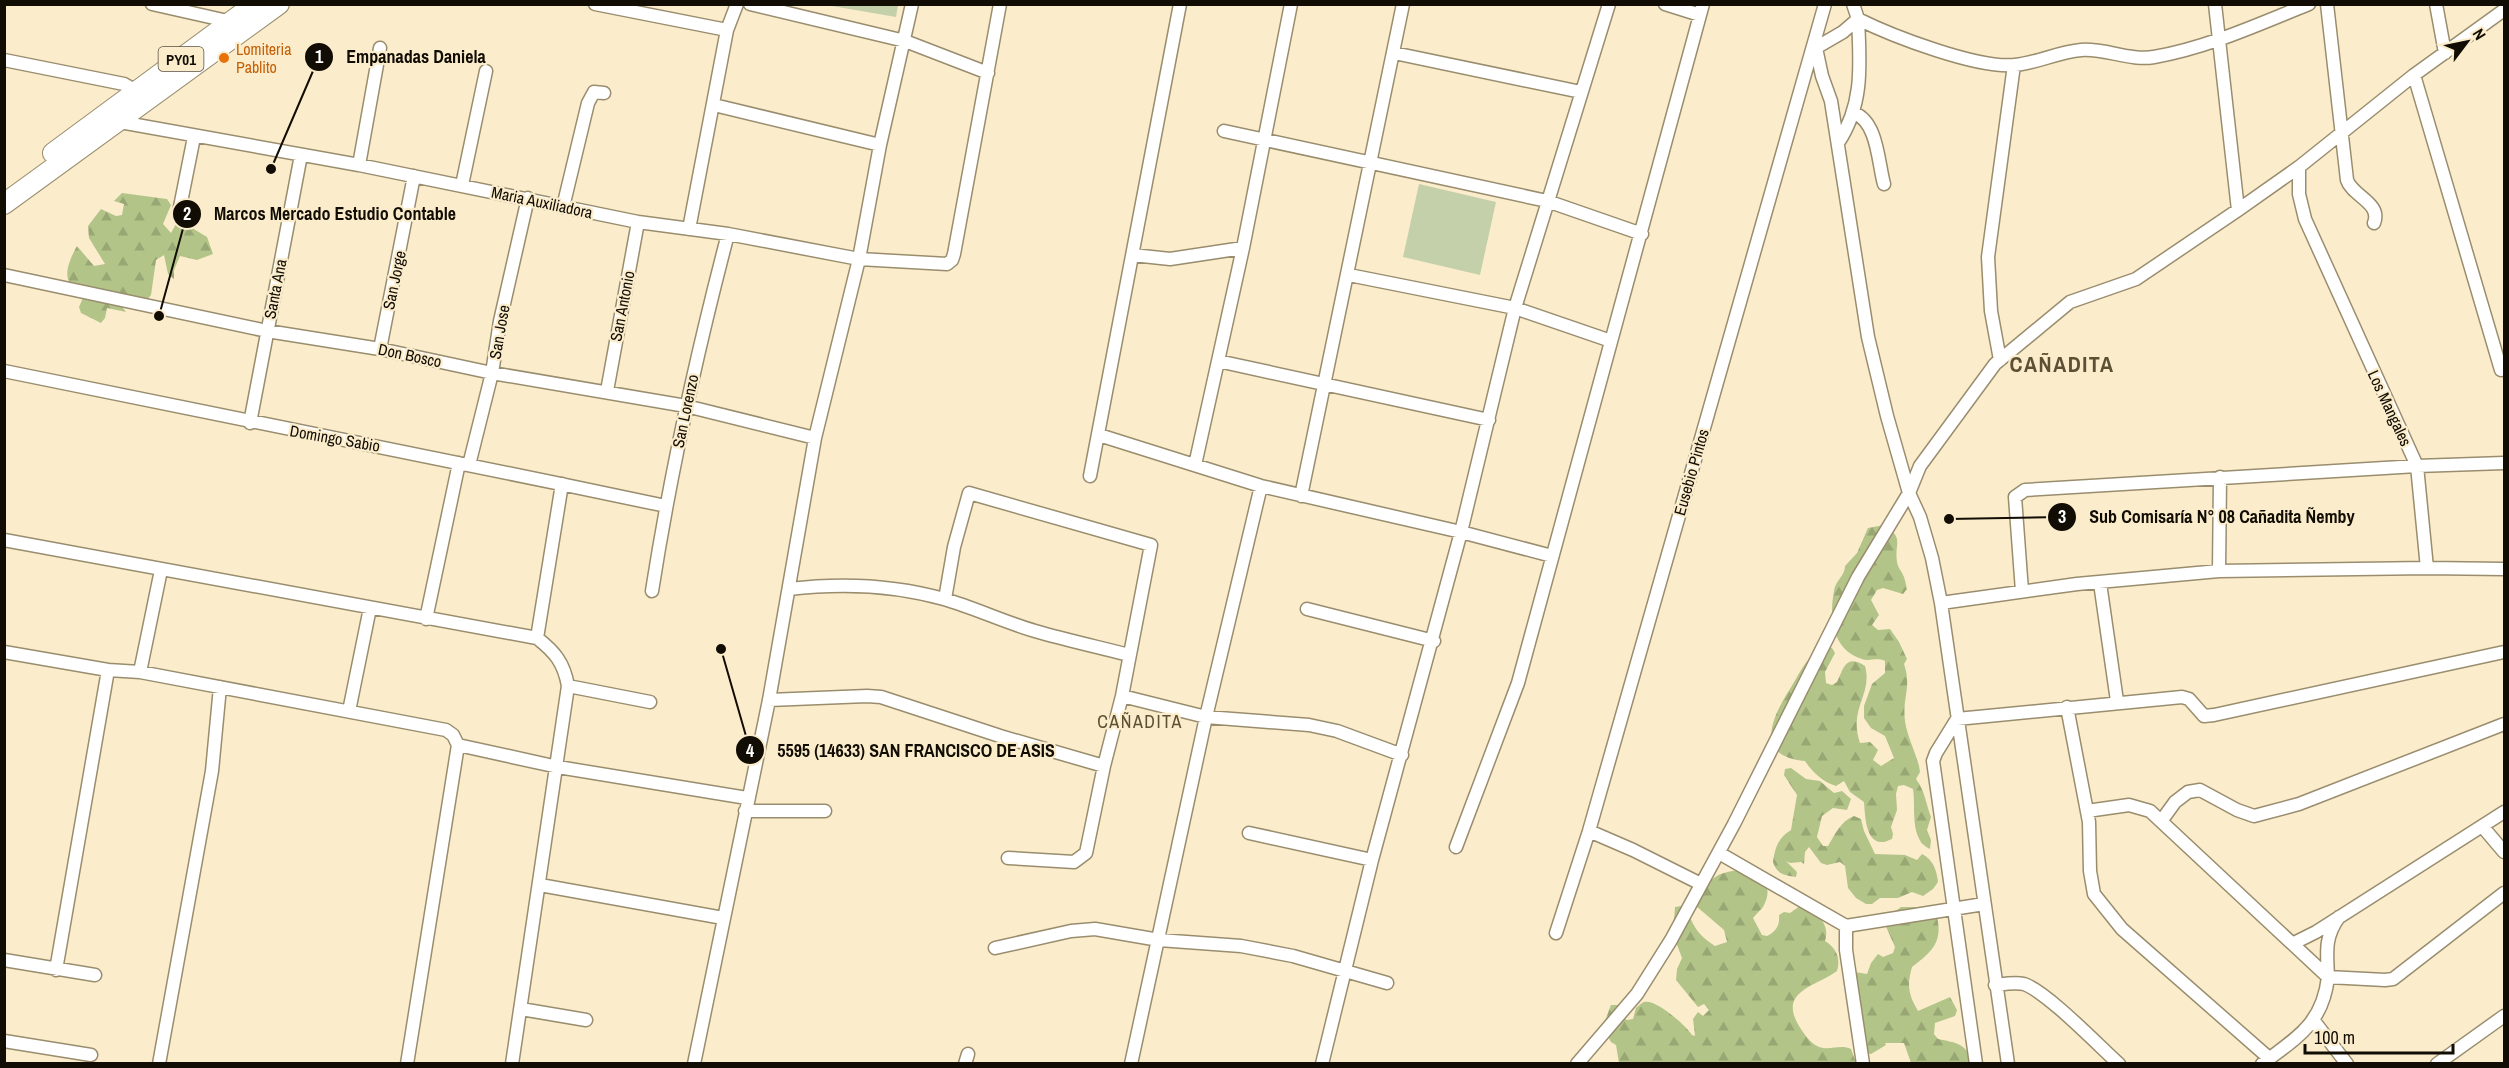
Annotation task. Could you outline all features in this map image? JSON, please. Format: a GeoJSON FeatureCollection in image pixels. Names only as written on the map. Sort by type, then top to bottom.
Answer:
{"type":"FeatureCollection","features":[{"type":"Feature","properties":{"kind":"highway","name":"PY01"},"geometry":{"type":"LineString","coordinates":[[4,204],[143,96],[255,4]]}},
{"type":"Feature","properties":{"kind":"highway","name":"PY01"},"geometry":{"type":"LineString","coordinates":[[143,96],[279,4]]}},
{"type":"Feature","properties":{"kind":"highway","name":"PY01"},"geometry":{"type":"LineString","coordinates":[[4,188],[114,118]]}},
{"type":"Feature","properties":{"kind":"street"},"geometry":{"type":"LineString","coordinates":[[152,4],[232,22]]}},
{"type":"Feature","properties":{"kind":"street"},"geometry":{"type":"LineString","coordinates":[[595,4],[727,30]]}},
{"type":"Feature","properties":{"kind":"street"},"geometry":{"type":"LineString","coordinates":[[689,229],[727,30],[737,4]]}},
{"type":"Feature","properties":{"kind":"street"},"geometry":{"type":"LineString","coordinates":[[750,4],[904,42],[988,73],[1000,4]]}},
{"type":"Feature","properties":{"kind":"street"},"geometry":{"type":"LineString","coordinates":[[694,1064],[769,700],[815,438],[859,259],[880,146],[912,4]]}},
{"type":"Feature","properties":{"kind":"street"},"geometry":{"type":"LineString","coordinates":[[1090,476],[1180,4]]}},
{"type":"Feature","properties":{"kind":"street"},"geometry":{"type":"LineString","coordinates":[[1195,465],[1243,248],[1291,4]]}},
{"type":"Feature","properties":{"kind":"street"},"geometry":{"type":"LineString","coordinates":[[1301,496],[1403,4]]}},
{"type":"Feature","properties":{"kind":"street"},"geometry":{"type":"LineString","coordinates":[[1322,1064],[1372,860],[1434,641],[1515,308],[1609,4]]}},
{"type":"Feature","properties":{"kind":"street"},"geometry":{"type":"LineString","coordinates":[[1456,847],[1518,683],[1642,234],[1701,10],[1665,4]]}},
{"type":"Feature","properties":{"kind":"street"},"geometry":{"type":"LineString","coordinates":[[1838,143],[1854,113],[1859,69],[1858,19],[1853,4]]}},
{"type":"Feature","properties":{"kind":"street"},"geometry":{"type":"LineString","coordinates":[[2215,4],[2238,210]]}},
{"type":"Feature","properties":{"kind":"street"},"geometry":{"type":"LineString","coordinates":[[1858,19],[1894,35],[1968,59],[2014,65],[2062,53],[2088,50],[2152,57],[2218,40],[2309,4]]}},
{"type":"Feature","properties":{"kind":"street"},"geometry":{"type":"LineString","coordinates":[[2327,4],[2348,183],[2375,210],[2374,223]]}},
{"type":"Feature","properties":{"kind":"street"},"geometry":{"type":"LineString","coordinates":[[2436,4],[2445,52]]}},
{"type":"Feature","properties":{"kind":"street","name":"Eusebio Pintos"},"geometry":{"type":"LineString","coordinates":[[1556,933],[1589,831],[1814,49],[1824,6]]}},
{"type":"Feature","properties":{"kind":"street"},"geometry":{"type":"LineString","coordinates":[[1578,1064],[1637,994],[1671,940],[1719,853],[1858,577],[1909,493],[1920,466],[2000,360],[2070,302],[2136,279],[2238,210],[2299,167],[2414,75],[2505,10]]}},
{"type":"Feature","properties":{"kind":"street"},"geometry":{"type":"LineString","coordinates":[[1858,19],[1843,32],[1814,49],[1831,101],[1868,337],[1909,493],[1920,517],[1932,558],[1941,603],[2008,1064]]}},
{"type":"Feature","properties":{"kind":"street"},"geometry":{"type":"LineString","coordinates":[[359,165],[380,48]]}},
{"type":"Feature","properties":{"kind":"street"},"geometry":{"type":"LineString","coordinates":[[1394,53],[1581,92]]}},
{"type":"Feature","properties":{"kind":"street"},"geometry":{"type":"LineString","coordinates":[[4,60],[124,84],[143,96]]}},
{"type":"Feature","properties":{"kind":"street"},"geometry":{"type":"LineString","coordinates":[[2000,360],[1992,311],[1988,257],[2014,65]]}},
{"type":"Feature","properties":{"kind":"street"},"geometry":{"type":"LineString","coordinates":[[462,184],[486,70]]}},
{"type":"Feature","properties":{"kind":"street","name":"Maria Auxiliadora"},"geometry":{"type":"LineString","coordinates":[[114,118],[194,137],[462,184],[638,222],[728,234],[859,259],[947,264],[952,260],[988,73]]}},
{"type":"Feature","properties":{"kind":"street"},"geometry":{"type":"LineString","coordinates":[[2414,75],[2501,370]]}},
{"type":"Feature","properties":{"kind":"street"},"geometry":{"type":"LineString","coordinates":[[563,207],[588,103],[594,92],[604,93]]}},
{"type":"Feature","properties":{"kind":"street"},"geometry":{"type":"LineString","coordinates":[[714,105],[880,146]]}},
{"type":"Feature","properties":{"kind":"street"},"geometry":{"type":"LineString","coordinates":[[1854,113],[1861,116],[1867,123],[1874,139],[1884,184]]}},
{"type":"Feature","properties":{"kind":"street"},"geometry":{"type":"LineString","coordinates":[[1224,131],[1547,201],[1642,234]]}},
{"type":"Feature","properties":{"kind":"street"},"geometry":{"type":"LineString","coordinates":[[180,207],[194,137]]}},
{"type":"Feature","properties":{"kind":"street","name":"Santa Ana"},"geometry":{"type":"LineString","coordinates":[[250,423],[301,155]]}},
{"type":"Feature","properties":{"kind":"street","name":"Los Mangales"},"geometry":{"type":"LineString","coordinates":[[2299,167],[2301,207],[2417,466],[2427,567]]}},
{"type":"Feature","properties":{"kind":"street","name":"San Jorge"},"geometry":{"type":"LineString","coordinates":[[380,349],[414,176]]}},
{"type":"Feature","properties":{"kind":"street","name":"San Jose"},"geometry":{"type":"LineString","coordinates":[[426,619],[464,464],[492,373],[500,321],[528,198]]}},
{"type":"Feature","properties":{"kind":"street","name":"San Antonio"},"geometry":{"type":"LineString","coordinates":[[607,391],[638,222]]}},
{"type":"Feature","properties":{"kind":"street","name":"San Lorenzo"},"geometry":{"type":"LineString","coordinates":[[652,591],[686,406],[728,234]]}},
{"type":"Feature","properties":{"kind":"street"},"geometry":{"type":"LineString","coordinates":[[1133,255],[1170,259],[1243,248]]}},
{"type":"Feature","properties":{"kind":"street","name":"Don Bosco"},"geometry":{"type":"LineString","coordinates":[[4,275],[267,331],[380,349],[492,373],[686,406],[815,438]]}},
{"type":"Feature","properties":{"kind":"street"},"geometry":{"type":"LineString","coordinates":[[1348,275],[1515,308],[1611,341]]}},
{"type":"Feature","properties":{"kind":"street"},"geometry":{"type":"LineString","coordinates":[[1218,361],[1324,386],[1489,420]]}},
{"type":"Feature","properties":{"kind":"street","name":"Domingo Sabio"},"geometry":{"type":"LineString","coordinates":[[4,371],[250,423],[362,442],[666,506]]}},
{"type":"Feature","properties":{"kind":"street"},"geometry":{"type":"LineString","coordinates":[[1099,435],[1261,486],[1461,532],[1552,556]]}},
{"type":"Feature","properties":{"kind":"street"},"geometry":{"type":"LineString","coordinates":[[2022,591],[2014,497],[2019,492],[2220,477],[2505,463]]}},
{"type":"Feature","properties":{"kind":"street"},"geometry":{"type":"LineString","coordinates":[[2219,571],[2220,477]]}},
{"type":"Feature","properties":{"kind":"street"},"geometry":{"type":"LineString","coordinates":[[537,638],[562,484]]}},
{"type":"Feature","properties":{"kind":"street"},"geometry":{"type":"LineString","coordinates":[[1131,1064],[1206,717],[1261,486]]}},
{"type":"Feature","properties":{"kind":"street"},"geometry":{"type":"LineString","coordinates":[[945,599],[954,547],[969,493],[1151,545],[1122,696],[1104,766],[1086,853],[1074,862],[1008,858]]}},
{"type":"Feature","properties":{"kind":"street"},"geometry":{"type":"LineString","coordinates":[[4,540],[161,570],[282,589],[426,619],[537,638],[555,652],[563,666],[568,686],[558,767],[512,1064]]}},
{"type":"Feature","properties":{"kind":"street"},"geometry":{"type":"LineString","coordinates":[[1941,603],[2022,591],[2219,571],[2427,567],[2505,569]]}},
{"type":"Feature","properties":{"kind":"street"},"geometry":{"type":"LineString","coordinates":[[140,672],[161,570]]}},
{"type":"Feature","properties":{"kind":"street"},"geometry":{"type":"LineString","coordinates":[[2100,583],[2117,701]]}},
{"type":"Feature","properties":{"kind":"street"},"geometry":{"type":"LineString","coordinates":[[789,589],[814,586],[854,586],[908,591],[945,599],[1034,631],[1129,655]]}},
{"type":"Feature","properties":{"kind":"street"},"geometry":{"type":"LineString","coordinates":[[349,711],[370,608]]}},
{"type":"Feature","properties":{"kind":"street"},"geometry":{"type":"LineString","coordinates":[[1307,609],[1434,641]]}},
{"type":"Feature","properties":{"kind":"street"},"geometry":{"type":"LineString","coordinates":[[4,652],[140,672],[446,730],[453,735],[458,745],[406,1064]]}},
{"type":"Feature","properties":{"kind":"street"},"geometry":{"type":"LineString","coordinates":[[1957,719],[2117,701],[2182,697],[2189,699],[2204,716],[2214,715],[2505,652]]}},
{"type":"Feature","properties":{"kind":"street"},"geometry":{"type":"LineString","coordinates":[[56,970],[108,669]]}},
{"type":"Feature","properties":{"kind":"street"},"geometry":{"type":"LineString","coordinates":[[568,686],[650,702]]}},
{"type":"Feature","properties":{"kind":"street"},"geometry":{"type":"LineString","coordinates":[[159,1064],[212,771],[220,687]]}},
{"type":"Feature","properties":{"kind":"street"},"geometry":{"type":"LineString","coordinates":[[1122,696],[1206,717],[1318,727],[1337,731],[1402,755]]}},
{"type":"Feature","properties":{"kind":"street"},"geometry":{"type":"LineString","coordinates":[[769,700],[881,697],[1000,736],[1104,766]]}},
{"type":"Feature","properties":{"kind":"street"},"geometry":{"type":"LineString","coordinates":[[2067,707],[2087,811],[2090,871],[2094,894],[2122,929],[2265,1061],[2294,1041],[2314,1022],[2323,1002],[2328,977],[2327,940],[2329,931],[2338,917]]}},
{"type":"Feature","properties":{"kind":"street"},"geometry":{"type":"LineString","coordinates":[[1957,719],[1933,761],[1976,1064]]}},
{"type":"Feature","properties":{"kind":"street"},"geometry":{"type":"LineString","coordinates":[[2162,820],[2175,802],[2188,792],[2200,790],[2237,810],[2254,816],[2299,804],[2505,724]]}},
{"type":"Feature","properties":{"kind":"street"},"geometry":{"type":"LineString","coordinates":[[458,745],[746,805],[825,811]]}},
{"type":"Feature","properties":{"kind":"street"},"geometry":{"type":"LineString","coordinates":[[2087,811],[2128,804],[2150,811],[2328,977],[2372,981],[2393,979],[2505,893]]}},
{"type":"Feature","properties":{"kind":"street"},"geometry":{"type":"LineString","coordinates":[[2294,943],[2505,812]]}},
{"type":"Feature","properties":{"kind":"street"},"geometry":{"type":"LineString","coordinates":[[2482,826],[2505,852]]}},
{"type":"Feature","properties":{"kind":"street"},"geometry":{"type":"LineString","coordinates":[[1589,831],[1701,884]]}},
{"type":"Feature","properties":{"kind":"street"},"geometry":{"type":"LineString","coordinates":[[1250,833],[1372,860]]}},
{"type":"Feature","properties":{"kind":"street"},"geometry":{"type":"LineString","coordinates":[[1719,853],[1846,926],[1984,904]]}},
{"type":"Feature","properties":{"kind":"street"},"geometry":{"type":"LineString","coordinates":[[540,885],[723,918]]}},
{"type":"Feature","properties":{"kind":"street"},"geometry":{"type":"LineString","coordinates":[[1846,926],[1846,950],[1863,1064]]}},
{"type":"Feature","properties":{"kind":"street"},"geometry":{"type":"LineString","coordinates":[[994,948],[1085,929],[1159,940],[1241,946],[1293,956],[1387,983]]}},
{"type":"Feature","properties":{"kind":"street"},"geometry":{"type":"LineString","coordinates":[[4,960],[95,975]]}},
{"type":"Feature","properties":{"kind":"street"},"geometry":{"type":"LineString","coordinates":[[1995,985],[2018,984],[2031,988],[2056,1007],[2119,1064]]}},
{"type":"Feature","properties":{"kind":"street"},"geometry":{"type":"LineString","coordinates":[[520,1009],[586,1020]]}},
{"type":"Feature","properties":{"kind":"street"},"geometry":{"type":"LineString","coordinates":[[2437,1064],[2505,1016]]}},
{"type":"Feature","properties":{"kind":"street"},"geometry":{"type":"LineString","coordinates":[[2314,1022],[2347,1064]]}},
{"type":"Feature","properties":{"kind":"street"},"geometry":{"type":"LineString","coordinates":[[4,1041],[91,1055]]}},
{"type":"Feature","properties":{"kind":"green space"},"geometry":{"type":"Polygon","coordinates":[[[826,5],[898,5],[896,17],[826,5]]]}},
{"type":"Feature","properties":{"kind":"green space"},"geometry":{"type":"Polygon","coordinates":[[[1419,184],[1496,202],[1480,275],[1403,257],[1419,184]]]}},
{"type":"Feature","properties":{"kind":"green space"},"geometry":{"type":"Polygon","coordinates":[[[122,193],[167,199],[171,205],[163,224],[171,233],[177,222],[181,229],[192,228],[207,237],[213,254],[197,260],[180,256],[174,270],[174,279],[168,274],[164,255],[156,260],[151,295],[146,301],[120,304],[126,312],[107,308],[105,318],[101,323],[81,313],[79,307],[86,291],[72,285],[67,271],[77,246],[94,266],[105,264],[89,238],[88,226],[101,209],[116,216],[122,215],[124,204],[114,201],[122,193]]]}},
{"type":"Feature","properties":{"kind":"green space"},"geometry":{"type":"Polygon","coordinates":[[[1884,525],[1897,538],[1897,562],[1907,589],[1903,594],[1883,588],[1877,590],[1871,600],[1879,615],[1872,625],[1878,630],[1890,629],[1907,659],[1904,664],[1907,679],[1905,721],[1919,766],[1920,772],[1916,779],[1931,817],[1927,830],[1931,840],[1930,849],[1923,845],[1916,831],[1913,789],[1904,785],[1898,786],[1897,810],[1891,827],[1892,839],[1884,842],[1877,841],[1869,833],[1867,827],[1864,802],[1850,792],[1844,781],[1836,786],[1831,784],[1811,769],[1805,761],[1789,758],[1779,753],[1773,745],[1771,736],[1776,714],[1800,672],[1813,655],[1826,646],[1832,648],[1835,653],[1825,672],[1826,683],[1832,685],[1837,682],[1844,667],[1850,662],[1854,661],[1865,666],[1866,685],[1857,720],[1860,743],[1870,742],[1878,750],[1873,760],[1881,766],[1894,758],[1885,736],[1871,728],[1864,718],[1864,706],[1872,684],[1885,673],[1885,661],[1862,659],[1852,655],[1844,648],[1835,631],[1832,611],[1835,587],[1845,566],[1857,553],[1868,528],[1884,525]]]}},
{"type":"Feature","properties":{"kind":"green space"},"geometry":{"type":"Polygon","coordinates":[[[1791,768],[1806,779],[1820,781],[1834,793],[1842,791],[1851,799],[1847,810],[1833,808],[1822,816],[1817,837],[1823,846],[1828,846],[1842,825],[1854,816],[1861,819],[1875,854],[1905,855],[1917,860],[1922,854],[1929,859],[1934,866],[1938,882],[1933,889],[1923,896],[1912,892],[1898,898],[1880,898],[1872,904],[1866,904],[1856,898],[1848,888],[1845,866],[1840,862],[1827,865],[1821,863],[1809,847],[1805,852],[1804,864],[1786,861],[1797,872],[1796,877],[1779,872],[1773,862],[1775,852],[1780,840],[1791,830],[1797,795],[1784,775],[1785,769],[1791,768]]]}},
{"type":"Feature","properties":{"kind":"green space"},"geometry":{"type":"Polygon","coordinates":[[[1739,870],[1759,878],[1766,886],[1767,899],[1753,918],[1762,935],[1767,936],[1775,930],[1779,922],[1779,915],[1784,912],[1790,913],[1800,906],[1816,914],[1824,923],[1825,941],[1835,950],[1838,958],[1837,971],[1802,991],[1796,997],[1793,1005],[1794,1014],[1801,1029],[1813,1043],[1823,1048],[1851,1049],[1856,1063],[1619,1063],[1616,1045],[1611,1042],[1603,1026],[1611,1005],[1620,1005],[1622,1017],[1627,1020],[1633,1019],[1636,1008],[1641,1004],[1650,1002],[1671,1014],[1695,1036],[1693,1019],[1698,1012],[1703,1016],[1709,1010],[1704,1004],[1698,1007],[1676,980],[1677,969],[1682,958],[1673,934],[1675,907],[1686,908],[1697,930],[1715,946],[1727,942],[1724,930],[1696,906],[1711,880],[1730,871],[1739,870]]]}},
{"type":"Feature","properties":{"kind":"green space"},"geometry":{"type":"Polygon","coordinates":[[[1901,907],[1914,907],[1936,913],[1939,931],[1937,938],[1926,956],[1912,967],[1909,979],[1910,994],[1918,1011],[1950,997],[1957,1010],[1955,1016],[1935,1023],[1934,1034],[1938,1039],[1960,1045],[1967,1051],[1973,1063],[1911,1063],[1904,1043],[1885,1043],[1886,1045],[1871,1054],[1865,1053],[1848,1003],[1847,980],[1855,972],[1867,974],[1878,954],[1883,957],[1893,953],[1895,947],[1884,922],[1901,907]]]}},
{"type":"Feature","properties":{"kind":"place","name":"Lomiteria Pablito"},"geometry":{"type":"Point","coordinates":[224,58]}},
{"type":"Feature","properties":{"kind":"place","name":"Empanadas Daniela"},"geometry":{"type":"Point","coordinates":[271,169]}},
{"type":"Feature","properties":{"kind":"place","name":"Marcos Mercado Estudio Contable"},"geometry":{"type":"Point","coordinates":[159,316]}},
{"type":"Feature","properties":{"kind":"place","name":"Sub Comisaría N° 08 Cañadita Ñemby"},"geometry":{"type":"Point","coordinates":[1949,519]}},
{"type":"Feature","properties":{"kind":"place","name":"5595 (14633) SAN FRANCISCO DE ASIS"},"geometry":{"type":"Point","coordinates":[721,649]}},
{"type":"Feature","properties":{"kind":"district","name":"CAÑADITA"},"geometry":{"type":"Point","coordinates":[2062,364]}},
{"type":"Feature","properties":{"kind":"district","name":"CAÑADITA"},"geometry":{"type":"Point","coordinates":[1140,721]}}]}
